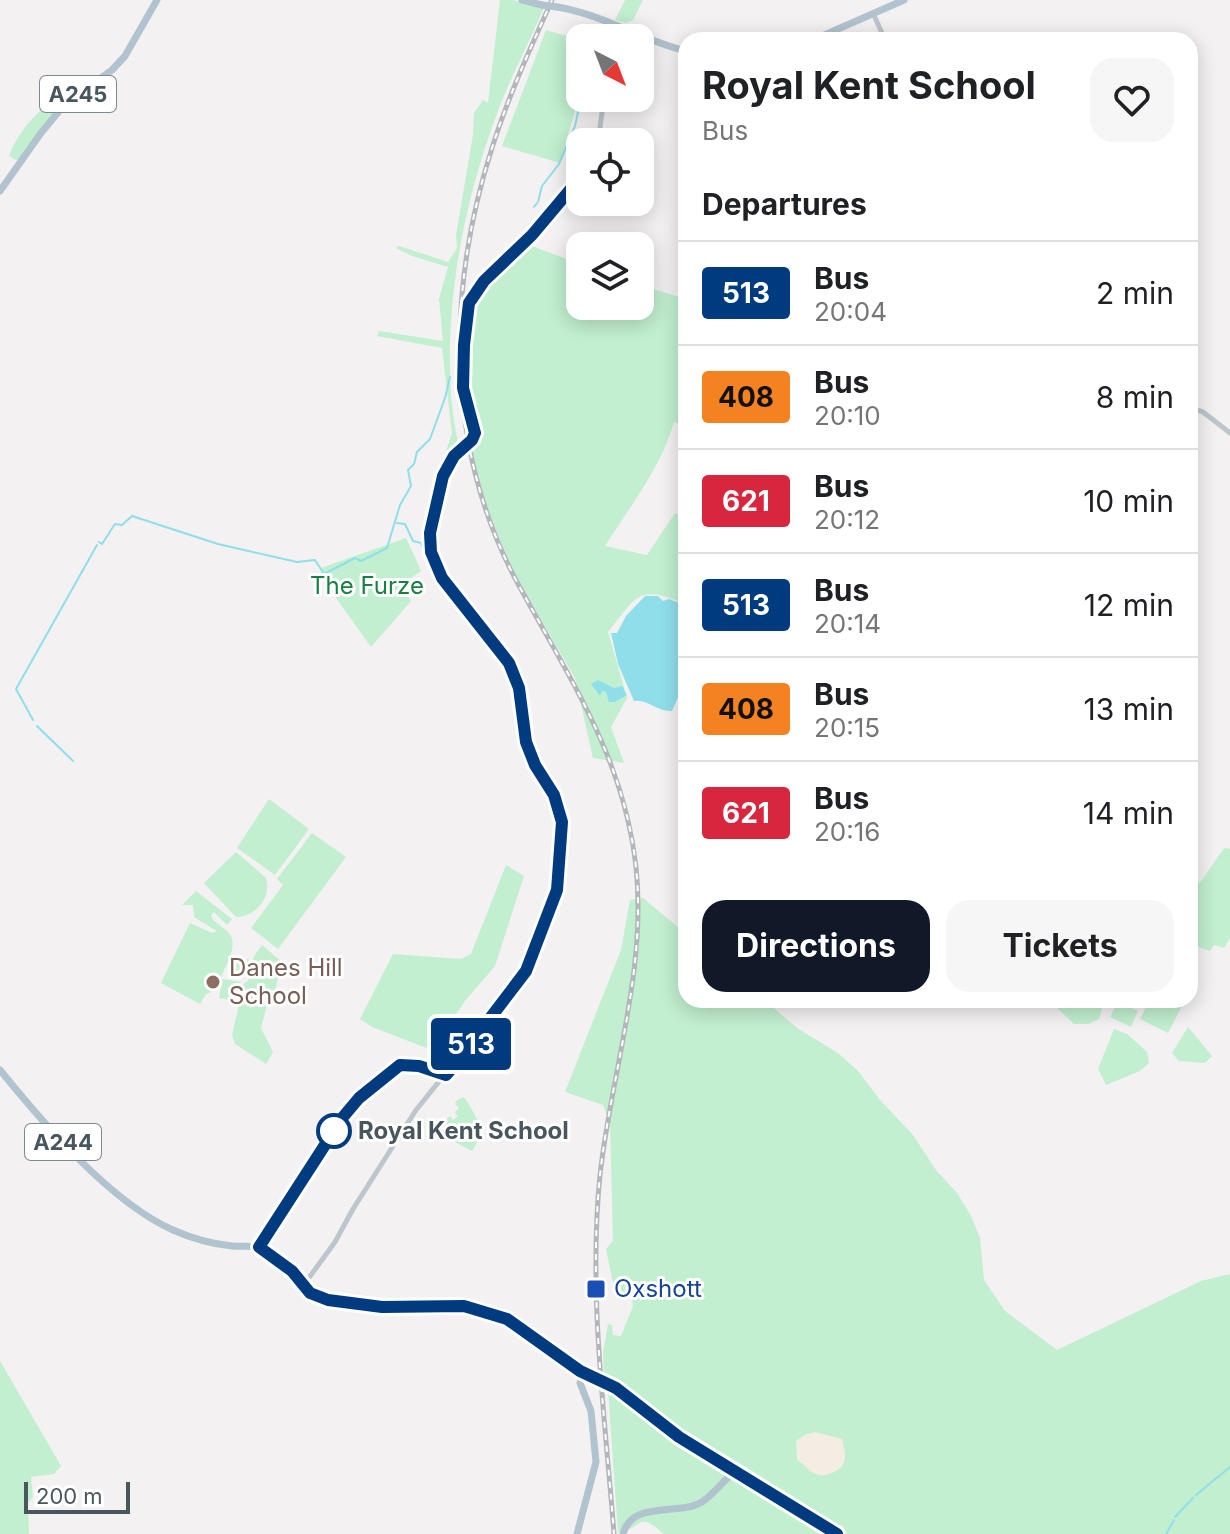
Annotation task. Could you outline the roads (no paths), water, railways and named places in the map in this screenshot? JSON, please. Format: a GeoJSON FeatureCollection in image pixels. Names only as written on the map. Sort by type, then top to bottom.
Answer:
{"type":"FeatureCollection","features":[{"type":"Feature","properties":{"kind":"main road","name":"A245"},"geometry":{"type":"LineString","coordinates":[[0,191],[65,104],[112,70],[125,56],[157,0]]}},
{"type":"Feature","properties":{"kind":"main road"},"geometry":{"type":"LineString","coordinates":[[522,0],[573,10],[613,24]]}},
{"type":"Feature","properties":{"kind":"main road"},"geometry":{"type":"LineString","coordinates":[[831,32],[904,0]]}},
{"type":"Feature","properties":{"kind":"main road"},"geometry":{"type":"LineString","coordinates":[[654,40],[678,49]]}},
{"type":"Feature","properties":{"kind":"main road","name":"A244"},"geometry":{"type":"LineString","coordinates":[[0,1070],[46,1124],[115,1191],[172,1229],[221,1244],[264,1250],[292,1271],[306,1289],[328,1300],[382,1307],[471,1307],[507,1319],[583,1373],[615,1387],[679,1437],[837,1534]]}},
{"type":"Feature","properties":{"kind":"main road"},"geometry":{"type":"LineString","coordinates":[[572,1366],[577,1385],[583,1391]]}},
{"type":"Feature","properties":{"kind":"main road"},"geometry":{"type":"LineString","coordinates":[[577,1534],[596,1462],[591,1411],[580,1383],[583,1373]]}},
{"type":"Feature","properties":{"kind":"main road"},"geometry":{"type":"LineString","coordinates":[[623,1534],[628,1522],[649,1512],[701,1502],[735,1471]]}},
{"type":"Feature","properties":{"kind":"street"},"geometry":{"type":"LineString","coordinates":[[873,13],[881,32]]}},
{"type":"Feature","properties":{"kind":"street"},"geometry":{"type":"LineString","coordinates":[[306,1289],[416,1110],[525,975],[557,890],[561,817],[554,795],[535,765],[526,742],[515,675],[505,657],[445,583],[431,552],[430,533],[438,492],[448,467],[474,437],[464,394],[463,361],[469,303],[484,281],[532,235],[566,195]]}},
{"type":"Feature","properties":{"kind":"street"},"geometry":{"type":"LineString","coordinates":[[1198,410],[1230,433]]}},
{"type":"Feature","properties":{"kind":"water"},"geometry":{"type":"Polygon","coordinates":[[[645,596],[658,596],[663,601],[669,599],[678,603],[678,697],[672,711],[634,701],[618,664],[611,633],[617,633],[626,616],[645,596]]]}},
{"type":"Feature","properties":{"kind":"water"},"geometry":{"type":"Polygon","coordinates":[[[598,680],[614,688],[622,686],[627,695],[609,702],[606,692],[602,691],[600,696],[591,684],[598,680]]]}},
{"type":"Feature","properties":{"kind":"waterway"},"geometry":{"type":"LineString","coordinates":[[534,207],[542,186],[559,164],[578,112]]}},
{"type":"Feature","properties":{"kind":"waterway"},"geometry":{"type":"LineString","coordinates":[[99,542],[102,544],[115,524],[122,525],[132,516],[218,544],[297,562],[315,560],[324,574],[355,558],[361,561],[387,548],[400,505],[411,486],[408,470],[414,464],[417,452],[430,439],[450,377]]}},
{"type":"Feature","properties":{"kind":"waterway"},"geometry":{"type":"LineString","coordinates":[[397,523],[405,524],[413,541],[421,543],[434,573]]}},
{"type":"Feature","properties":{"kind":"waterway"},"geometry":{"type":"LineString","coordinates":[[33,720],[16,689],[97,545]]}},
{"type":"Feature","properties":{"kind":"waterway"},"geometry":{"type":"LineString","coordinates":[[37,726],[73,761]]}},
{"type":"Feature","properties":{"kind":"waterway"},"geometry":{"type":"LineString","coordinates":[[1196,1495],[1230,1467]]}},
{"type":"Feature","properties":{"kind":"waterway"},"geometry":{"type":"LineString","coordinates":[[1175,1517],[1193,1498]]}},
{"type":"Feature","properties":{"kind":"waterway"},"geometry":{"type":"LineString","coordinates":[[1166,1534],[1174,1520]]}},
{"type":"Feature","properties":{"kind":"railway"},"geometry":{"type":"LineString","coordinates":[[552,0],[505,110],[477,202],[466,258],[460,368],[465,423],[476,477],[493,530],[607,753],[630,827],[636,867],[637,944],[605,1137],[597,1220],[599,1355],[614,1534]]}},
{"type":"Feature","properties":{"kind":"place","name":"Danes Hill School"},"geometry":{"type":"Point","coordinates":[213,982]}},
{"type":"Feature","properties":{"kind":"place","name":"Royal Kent School"},"geometry":{"type":"Point","coordinates":[334,1131]}},
{"type":"Feature","properties":{"kind":"place","name":"Oxshott"},"geometry":{"type":"Point","coordinates":[596,1289]}},
{"type":"Feature","properties":{"kind":"park label","name":"The Furze"},"geometry":{"type":"Point","coordinates":[367,586]}}]}
